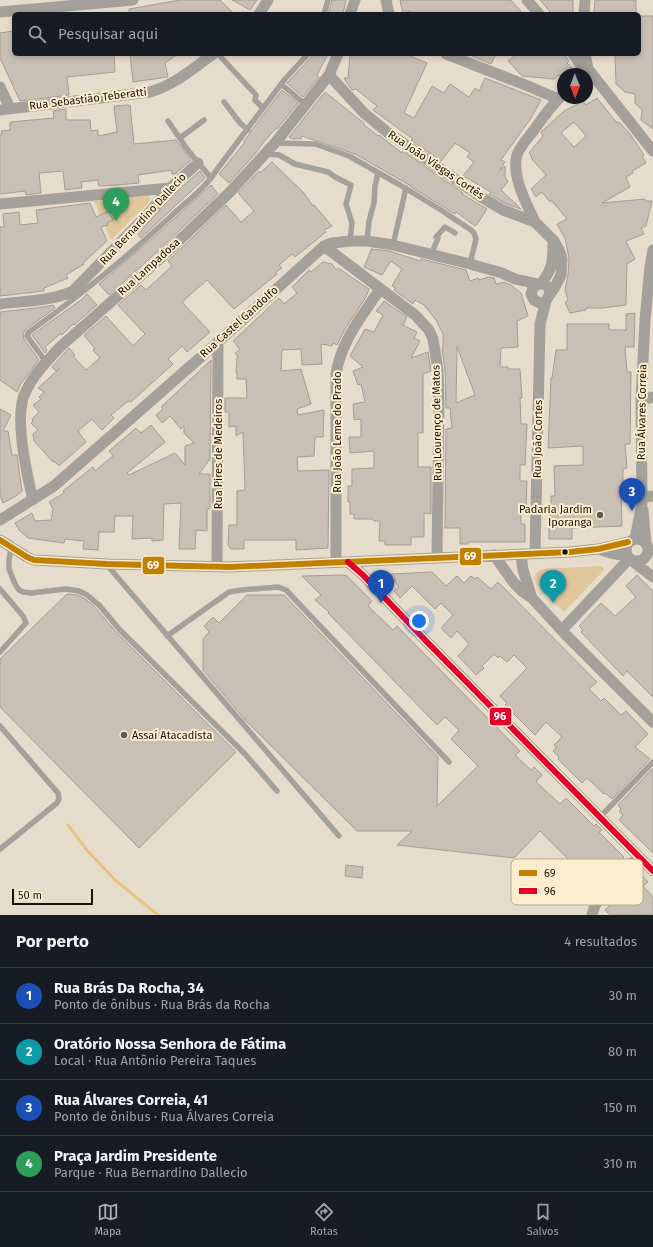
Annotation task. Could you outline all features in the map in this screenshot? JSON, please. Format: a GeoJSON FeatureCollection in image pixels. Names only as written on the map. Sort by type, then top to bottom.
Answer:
{"type":"FeatureCollection","features":[{"type":"Feature","properties":{"kind":"street"},"geometry":{"type":"LineString","coordinates":[[0,12],[133,0]]}},
{"type":"Feature","properties":{"kind":"street"},"geometry":{"type":"LineString","coordinates":[[260,12],[268,0]]}},
{"type":"Feature","properties":{"kind":"street"},"geometry":{"type":"LineString","coordinates":[[351,12],[355,0]]}},
{"type":"Feature","properties":{"kind":"street"},"geometry":{"type":"LineString","coordinates":[[386,0],[389,12]]}},
{"type":"Feature","properties":{"kind":"street"},"geometry":{"type":"LineString","coordinates":[[527,0],[537,12]]}},
{"type":"Feature","properties":{"kind":"street"},"geometry":{"type":"LineString","coordinates":[[584,12],[585,0]]}},
{"type":"Feature","properties":{"kind":"street","name":"Rua Sebastião Teberatti"},"geometry":{"type":"LineString","coordinates":[[5,109],[159,90],[177,80],[210,56]]}},
{"type":"Feature","properties":{"kind":"street","name":"Rua Lampadosa"},"geometry":{"type":"LineString","coordinates":[[33,500],[22,436],[22,405],[24,394],[33,379],[60,347],[162,257],[230,192],[275,143],[329,75],[337,56]]}},
{"type":"Feature","properties":{"kind":"street"},"geometry":{"type":"LineString","coordinates":[[451,56],[557,96]]}},
{"type":"Feature","properties":{"kind":"street"},"geometry":{"type":"LineString","coordinates":[[574,56],[582,68]]}},
{"type":"Feature","properties":{"kind":"street"},"geometry":{"type":"LineString","coordinates":[[584,68],[585,56]]}},
{"type":"Feature","properties":{"kind":"street","name":"Rua João Viegas Cortês"},"geometry":{"type":"LineString","coordinates":[[329,75],[364,113],[387,132],[481,197],[503,210],[535,222],[554,241],[561,255],[562,267],[558,281],[548,297],[540,324]]}},
{"type":"Feature","properties":{"kind":"street"},"geometry":{"type":"LineString","coordinates":[[593,81],[653,151]]}},
{"type":"Feature","properties":{"kind":"street"},"geometry":{"type":"LineString","coordinates":[[0,87],[5,109]]}},
{"type":"Feature","properties":{"kind":"street"},"geometry":{"type":"LineString","coordinates":[[535,222],[520,188],[517,175],[517,155],[557,102]]}},
{"type":"Feature","properties":{"kind":"street","name":"Rua Bernardino Dallecio"},"geometry":{"type":"LineString","coordinates":[[0,304],[58,297],[73,291],[147,215],[170,188],[198,162]]}},
{"type":"Feature","properties":{"kind":"street"},"geometry":{"type":"LineString","coordinates":[[0,204],[170,188]]}},
{"type":"Feature","properties":{"kind":"street","name":"Rua Castel Gandolfo"},"geometry":{"type":"LineString","coordinates":[[0,520],[54,486],[218,342],[324,246],[332,243],[350,241],[367,241],[393,245],[470,264],[502,273],[515,279],[539,284]]}},
{"type":"Feature","properties":{"kind":"street"},"geometry":{"type":"LineString","coordinates":[[540,324],[533,297],[533,288],[539,284],[550,270],[554,241]]}},
{"type":"Feature","properties":{"kind":"street","name":"Rua Lourenço de Matos"},"geometry":{"type":"LineString","coordinates":[[324,246],[415,315],[429,330],[433,339],[438,370],[439,403],[437,557]]}},
{"type":"Feature","properties":{"kind":"street","name":"Rua Álvares Correia"},"geometry":{"type":"LineString","coordinates":[[646,544],[646,499],[641,400],[646,313],[650,266],[653,250]]}},
{"type":"Feature","properties":{"kind":"street","name":"Rua Castel Gandolfo"},"geometry":{"type":"LineString","coordinates":[[515,279],[533,297]]}},
{"type":"Feature","properties":{"kind":"street"},"geometry":{"type":"LineString","coordinates":[[533,297],[540,303],[548,297],[549,288],[544,284],[539,284]]}},
{"type":"Feature","properties":{"kind":"street","name":"Rua João Leme do Prado"},"geometry":{"type":"LineString","coordinates":[[336,562],[336,374],[340,355],[352,329],[380,289]]}},
{"type":"Feature","properties":{"kind":"street","name":"Rua João Cortes"},"geometry":{"type":"LineString","coordinates":[[535,553],[540,324]]}},
{"type":"Feature","properties":{"kind":"street","name":"Rua Pires de Medeiros"},"geometry":{"type":"LineString","coordinates":[[217,566],[218,342]]}},
{"type":"Feature","properties":{"kind":"street"},"geometry":{"type":"LineString","coordinates":[[641,400],[653,397]]}},
{"type":"Feature","properties":{"kind":"street","name":"Rua Álvares Correia"},"geometry":{"type":"LineString","coordinates":[[632,541],[646,499]]}},
{"type":"Feature","properties":{"kind":"street"},"geometry":{"type":"LineString","coordinates":[[0,540],[26,557],[34,560],[107,564],[217,566],[521,554],[598,548],[642,540],[646,544],[648,550],[646,556],[641,561],[598,548]]}},
{"type":"Feature","properties":{"kind":"street"},"geometry":{"type":"LineString","coordinates":[[632,541],[625,549],[629,558],[653,577]]}},
{"type":"Feature","properties":{"kind":"street"},"geometry":{"type":"LineString","coordinates":[[521,554],[523,570],[532,598]]}},
{"type":"Feature","properties":{"kind":"street"},"geometry":{"type":"LineString","coordinates":[[494,555],[514,583],[532,598],[653,722]]}},
{"type":"Feature","properties":{"kind":"street"},"geometry":{"type":"LineString","coordinates":[[646,556],[653,573]]}},
{"type":"Feature","properties":{"kind":"street"},"geometry":{"type":"LineString","coordinates":[[562,630],[629,558]]}},
{"type":"Feature","properties":{"kind":"street"},"geometry":{"type":"LineString","coordinates":[[348,562],[363,575],[409,624],[639,857]]}},
{"type":"Feature","properties":{"kind":"street"},"geometry":{"type":"LineString","coordinates":[[643,861],[653,871]]}},
{"type":"Feature","properties":{"kind":"street"},"geometry":{"type":"LineString","coordinates":[[592,915],[594,905]]}},
{"type":"Feature","properties":{"kind":"lane"},"geometry":{"type":"LineString","coordinates":[[325,12],[328,0]]}},
{"type":"Feature","properties":{"kind":"lane"},"geometry":{"type":"LineString","coordinates":[[220,56],[256,95],[255,100],[263,108]]}},
{"type":"Feature","properties":{"kind":"lane"},"geometry":{"type":"LineString","coordinates":[[46,362],[27,336],[28,334],[137,247],[212,178],[281,84],[305,56]]}},
{"type":"Feature","properties":{"kind":"lane"},"geometry":{"type":"LineString","coordinates":[[281,84],[305,104]]}},
{"type":"Feature","properties":{"kind":"lane"},"geometry":{"type":"LineString","coordinates":[[224,102],[240,123],[248,130]]}},
{"type":"Feature","properties":{"kind":"lane"},"geometry":{"type":"LineString","coordinates":[[180,138],[204,120]]}},
{"type":"Feature","properties":{"kind":"lane"},"geometry":{"type":"LineString","coordinates":[[168,121],[198,162],[212,178]]}},
{"type":"Feature","properties":{"kind":"lane"},"geometry":{"type":"LineString","coordinates":[[275,143],[315,144],[329,148],[348,156],[406,188],[474,233],[476,239],[470,264]]}},
{"type":"Feature","properties":{"kind":"lane"},"geometry":{"type":"LineString","coordinates":[[264,154],[279,155],[295,164],[328,172],[350,185],[346,204],[352,223],[350,241]]}},
{"type":"Feature","properties":{"kind":"lane"},"geometry":{"type":"LineString","coordinates":[[367,241],[369,220],[374,203],[374,186],[378,173]]}},
{"type":"Feature","properties":{"kind":"lane"},"geometry":{"type":"LineString","coordinates":[[393,245],[406,188]]}},
{"type":"Feature","properties":{"kind":"lane"},"geometry":{"type":"LineString","coordinates":[[431,254],[438,238],[436,237],[445,227],[455,233]]}},
{"type":"Feature","properties":{"kind":"lane"},"geometry":{"type":"LineString","coordinates":[[11,548],[9,560],[10,569],[15,584],[19,590],[31,593],[66,589],[79,591],[87,595],[99,605],[120,630],[244,754],[278,791]]}},
{"type":"Feature","properties":{"kind":"lane"},"geometry":{"type":"LineString","coordinates":[[107,564],[338,836]]}},
{"type":"Feature","properties":{"kind":"lane"},"geometry":{"type":"LineString","coordinates":[[167,636],[229,592],[278,587],[286,590],[449,762]]}},
{"type":"Feature","properties":{"kind":"lane"},"geometry":{"type":"LineString","coordinates":[[0,588],[23,616],[26,623],[0,652]]}},
{"type":"Feature","properties":{"kind":"lane"},"geometry":{"type":"LineString","coordinates":[[0,726],[58,793],[59,799],[57,803],[1,849]]}},
{"type":"Feature","properties":{"kind":"lane"},"geometry":{"type":"LineString","coordinates":[[600,817],[653,762]]}},
{"type":"Feature","properties":{"kind":"shaded area"},"geometry":{"type":"Polygon","coordinates":[[[149,196],[150,201],[111,240],[94,201],[149,196]]]}},
{"type":"Feature","properties":{"kind":"shaded area"},"geometry":{"type":"Polygon","coordinates":[[[603,567],[604,570],[564,612],[537,585],[534,578],[536,573],[542,569],[603,567]]]}},
{"type":"Feature","properties":{"kind":"building"},"geometry":{"type":"Polygon","coordinates":[[[180,0],[220,0],[232,12],[129,12],[129,9],[180,0]]]}},
{"type":"Feature","properties":{"kind":"building"},"geometry":{"type":"Polygon","coordinates":[[[232,0],[257,0],[250,10],[232,0]]]}},
{"type":"Feature","properties":{"kind":"building"},"geometry":{"type":"Polygon","coordinates":[[[332,0],[346,0],[343,12],[329,12],[332,0]]]}},
{"type":"Feature","properties":{"kind":"building"},"geometry":{"type":"Polygon","coordinates":[[[400,0],[511,0],[521,12],[410,11],[403,12],[400,0]]]}},
{"type":"Feature","properties":{"kind":"building"},"geometry":{"type":"Polygon","coordinates":[[[540,0],[573,0],[573,12],[550,12],[540,0]]]}},
{"type":"Feature","properties":{"kind":"building"},"geometry":{"type":"Polygon","coordinates":[[[595,0],[636,0],[636,12],[594,12],[595,0]]]}},
{"type":"Feature","properties":{"kind":"building"},"geometry":{"type":"Polygon","coordinates":[[[641,16],[653,16],[653,129],[641,120],[642,110],[635,103],[635,94],[625,92],[616,84],[615,56],[641,56],[641,16]]]}},
{"type":"Feature","properties":{"kind":"building"},"geometry":{"type":"Polygon","coordinates":[[[12,31],[12,56],[114,56],[115,72],[67,77],[69,95],[20,101],[0,58],[0,33],[12,31]]]}},
{"type":"Feature","properties":{"kind":"building"},"geometry":{"type":"Polygon","coordinates":[[[130,56],[175,56],[165,63],[168,77],[133,82],[130,56]]]}},
{"type":"Feature","properties":{"kind":"building"},"geometry":{"type":"Polygon","coordinates":[[[312,56],[327,56],[317,75],[319,77],[303,97],[287,83],[312,56]]]}},
{"type":"Feature","properties":{"kind":"building"},"geometry":{"type":"Polygon","coordinates":[[[350,56],[410,56],[427,63],[404,113],[414,118],[432,86],[444,93],[450,84],[469,97],[475,88],[479,91],[485,78],[541,100],[531,118],[501,160],[505,162],[499,171],[505,166],[505,177],[508,182],[501,190],[521,209],[506,204],[489,194],[491,192],[463,176],[474,162],[467,157],[470,153],[455,143],[441,161],[373,110],[377,106],[356,89],[352,90],[344,78],[348,78],[350,56]]]}},
{"type":"Feature","properties":{"kind":"building"},"geometry":{"type":"Polygon","coordinates":[[[473,56],[495,56],[491,64],[473,56]]]}},
{"type":"Feature","properties":{"kind":"building"},"geometry":{"type":"Polygon","coordinates":[[[514,56],[565,56],[569,61],[567,63],[572,68],[557,68],[557,77],[554,79],[522,76],[508,61],[514,56]]]}},
{"type":"Feature","properties":{"kind":"building"},"geometry":{"type":"Polygon","coordinates":[[[282,90],[298,103],[229,183],[219,174],[245,142],[244,141],[282,90]]]}},
{"type":"Feature","properties":{"kind":"building"},"geometry":{"type":"Polygon","coordinates":[[[325,92],[378,136],[379,135],[402,153],[403,151],[463,193],[462,194],[487,209],[478,223],[475,226],[456,212],[455,214],[411,186],[355,154],[302,136],[301,139],[293,139],[289,137],[325,92]]]}},
{"type":"Feature","properties":{"kind":"building"},"geometry":{"type":"Polygon","coordinates":[[[597,98],[617,123],[619,122],[630,134],[644,155],[642,156],[646,163],[632,171],[633,173],[626,177],[630,187],[602,203],[645,199],[646,201],[652,201],[646,226],[641,228],[644,234],[626,241],[635,259],[627,264],[626,305],[603,308],[586,308],[586,310],[570,313],[565,302],[568,300],[565,290],[569,258],[565,238],[557,224],[567,219],[542,192],[536,197],[531,189],[546,175],[531,158],[532,157],[529,153],[543,136],[541,132],[564,111],[577,104],[593,104],[593,101],[597,98]],[[574,122],[561,133],[574,147],[586,136],[574,122]]]}},
{"type":"Feature","properties":{"kind":"building"},"geometry":{"type":"Polygon","coordinates":[[[130,105],[134,144],[176,140],[191,160],[175,174],[172,174],[172,170],[138,175],[139,183],[118,185],[99,186],[98,180],[81,182],[82,188],[65,190],[63,171],[39,173],[41,193],[26,195],[25,191],[0,194],[0,135],[2,134],[1,131],[10,130],[10,122],[54,118],[53,111],[66,109],[66,120],[90,120],[91,131],[98,130],[98,136],[117,132],[114,106],[130,105]]]}},
{"type":"Feature","properties":{"kind":"building"},"geometry":{"type":"Polygon","coordinates":[[[272,162],[303,192],[313,206],[314,205],[332,226],[324,230],[326,232],[295,257],[292,254],[279,265],[282,268],[276,272],[277,274],[234,309],[207,280],[182,302],[210,332],[187,352],[182,346],[168,359],[173,364],[131,402],[127,402],[111,415],[114,418],[102,430],[92,419],[78,431],[86,442],[59,466],[54,461],[53,462],[34,441],[33,434],[38,430],[31,423],[33,421],[32,419],[39,412],[33,405],[41,399],[39,397],[44,392],[38,388],[60,368],[56,371],[52,367],[69,348],[75,355],[73,356],[86,370],[100,358],[84,335],[106,316],[133,346],[145,334],[118,305],[141,285],[146,290],[172,266],[168,261],[226,205],[241,222],[254,211],[239,194],[239,192],[259,171],[260,173],[272,162]]]}},
{"type":"Feature","properties":{"kind":"building"},"geometry":{"type":"Polygon","coordinates":[[[200,171],[205,178],[141,238],[138,234],[175,193],[200,171]]]}},
{"type":"Feature","properties":{"kind":"building"},"geometry":{"type":"Polygon","coordinates":[[[211,185],[218,194],[109,295],[99,284],[211,185]]]}},
{"type":"Feature","properties":{"kind":"building"},"geometry":{"type":"Polygon","coordinates":[[[90,203],[96,217],[109,211],[113,220],[107,223],[108,225],[101,227],[107,241],[83,263],[84,264],[66,275],[68,278],[44,288],[44,291],[0,296],[0,227],[4,227],[3,214],[19,212],[20,225],[38,223],[36,210],[90,203]]]}},
{"type":"Feature","properties":{"kind":"building"},"geometry":{"type":"Polygon","coordinates":[[[371,249],[389,251],[420,261],[421,259],[466,270],[470,281],[478,278],[479,280],[489,277],[494,278],[496,284],[504,282],[511,285],[521,293],[528,316],[517,321],[518,347],[501,348],[500,367],[520,369],[522,398],[520,398],[521,424],[527,424],[525,465],[520,465],[520,481],[527,481],[526,506],[521,506],[521,524],[525,524],[525,542],[468,542],[468,544],[460,544],[460,528],[445,528],[446,429],[452,428],[450,408],[446,408],[445,370],[442,348],[443,334],[436,320],[424,305],[415,300],[413,304],[394,290],[396,288],[392,286],[402,269],[391,261],[382,275],[364,267],[371,250],[373,250],[371,249]],[[457,347],[456,403],[475,395],[457,347]]]}},
{"type":"Feature","properties":{"kind":"building"},"geometry":{"type":"Polygon","coordinates":[[[323,262],[332,264],[336,270],[338,268],[369,289],[366,297],[345,329],[337,345],[333,343],[332,346],[321,344],[322,364],[302,365],[301,349],[282,350],[281,371],[301,369],[311,404],[297,409],[298,415],[324,410],[323,437],[315,437],[314,456],[297,457],[298,471],[329,470],[328,548],[296,550],[296,540],[244,540],[244,549],[231,549],[228,545],[229,525],[237,525],[237,491],[245,490],[243,432],[236,436],[236,426],[229,427],[229,412],[225,412],[225,398],[247,398],[246,379],[237,379],[236,373],[238,357],[235,353],[240,349],[233,341],[279,298],[284,304],[297,293],[292,287],[309,270],[311,272],[323,262]]]}},
{"type":"Feature","properties":{"kind":"building"},"geometry":{"type":"Polygon","coordinates":[[[87,294],[97,305],[62,335],[60,334],[45,347],[47,350],[45,353],[32,335],[81,300],[87,294]]]}},
{"type":"Feature","properties":{"kind":"building"},"geometry":{"type":"Polygon","coordinates":[[[384,301],[407,317],[403,325],[417,332],[414,338],[420,341],[411,358],[428,352],[431,371],[423,374],[423,433],[418,433],[418,467],[431,467],[431,514],[424,513],[424,537],[411,537],[411,545],[385,545],[385,541],[379,541],[380,521],[374,521],[373,519],[354,519],[354,514],[350,514],[350,502],[348,502],[348,486],[352,486],[352,469],[374,468],[374,451],[350,453],[349,437],[361,437],[361,419],[354,420],[353,404],[365,402],[361,384],[358,385],[353,371],[363,367],[350,356],[365,329],[374,332],[383,315],[376,311],[384,301]]]}},
{"type":"Feature","properties":{"kind":"building"},"geometry":{"type":"Polygon","coordinates":[[[53,305],[55,308],[26,329],[23,334],[24,339],[39,360],[20,385],[17,392],[0,380],[0,312],[53,305]]]}},
{"type":"Feature","properties":{"kind":"building"},"geometry":{"type":"Polygon","coordinates":[[[635,313],[634,347],[625,347],[627,372],[631,372],[630,444],[625,444],[627,468],[623,469],[623,490],[621,493],[622,526],[572,528],[572,539],[549,539],[549,523],[551,523],[551,496],[555,496],[554,466],[583,465],[583,446],[548,448],[551,378],[556,350],[567,350],[567,324],[609,324],[609,330],[626,330],[626,314],[635,313]]]}},
{"type":"Feature","properties":{"kind":"building"},"geometry":{"type":"Polygon","coordinates":[[[211,360],[210,459],[199,474],[210,474],[210,509],[207,509],[207,531],[196,530],[195,549],[179,549],[181,503],[164,504],[163,540],[152,541],[152,538],[132,539],[133,516],[115,516],[114,532],[99,532],[98,550],[83,549],[84,541],[65,539],[64,543],[28,538],[19,530],[15,523],[32,513],[35,521],[51,520],[53,509],[49,502],[64,493],[63,491],[93,467],[95,471],[113,456],[109,451],[136,428],[141,433],[151,425],[165,442],[127,473],[129,475],[175,453],[185,465],[185,446],[194,443],[184,433],[184,426],[181,429],[170,416],[162,423],[156,415],[163,409],[161,407],[211,360]]]}},
{"type":"Feature","properties":{"kind":"building"},"geometry":{"type":"Polygon","coordinates":[[[0,409],[11,415],[3,431],[8,431],[12,455],[17,455],[22,491],[3,503],[0,495],[0,409]]]}},
{"type":"Feature","properties":{"kind":"building"},"geometry":{"type":"Polygon","coordinates":[[[432,572],[446,586],[457,576],[464,583],[471,576],[475,579],[477,577],[491,589],[498,582],[597,682],[589,689],[601,701],[604,698],[621,715],[626,711],[648,734],[635,747],[650,759],[612,799],[605,793],[604,794],[587,778],[582,783],[558,759],[559,757],[553,751],[557,747],[554,745],[562,737],[546,722],[535,735],[505,705],[507,703],[500,696],[527,668],[514,655],[507,662],[499,656],[498,658],[494,654],[482,666],[484,668],[476,675],[458,656],[469,644],[457,631],[451,638],[441,628],[453,615],[441,603],[435,609],[412,586],[400,598],[394,591],[399,587],[391,574],[432,572]]]}},
{"type":"Feature","properties":{"kind":"building"},"geometry":{"type":"Polygon","coordinates":[[[637,575],[653,591],[653,697],[627,671],[623,676],[581,632],[583,630],[579,626],[601,603],[615,616],[636,597],[626,586],[637,575]]]}},
{"type":"Feature","properties":{"kind":"building"},"geometry":{"type":"Polygon","coordinates":[[[302,576],[347,576],[372,601],[368,606],[393,630],[397,626],[520,751],[515,755],[531,770],[534,767],[542,775],[536,782],[560,804],[566,798],[594,826],[596,824],[602,830],[599,832],[624,857],[622,859],[568,859],[540,831],[514,858],[397,845],[412,831],[357,831],[245,720],[203,670],[203,639],[209,632],[204,626],[213,617],[219,623],[247,595],[284,595],[438,757],[437,806],[478,766],[451,739],[459,730],[445,717],[437,725],[328,613],[329,612],[315,600],[321,595],[302,576]]]}},
{"type":"Feature","properties":{"kind":"building","name":"Assaí Atacadista"},"geometry":{"type":"Polygon","coordinates":[[[67,594],[78,595],[93,605],[117,633],[236,752],[139,848],[0,707],[0,659],[67,594]]]}},
{"type":"Feature","properties":{"kind":"building"},"geometry":{"type":"Polygon","coordinates":[[[653,768],[653,853],[619,820],[623,815],[619,811],[621,809],[618,805],[653,768]]]}},
{"type":"Feature","properties":{"kind":"building"},"geometry":{"type":"Polygon","coordinates":[[[346,865],[363,867],[362,878],[345,876],[346,865]]]}},
{"type":"Feature","properties":{"kind":"building"},"geometry":{"type":"Polygon","coordinates":[[[643,876],[648,882],[643,886],[643,876]]]}},
{"type":"Feature","properties":{"kind":"building"},"geometry":{"type":"Polygon","coordinates":[[[643,886],[653,897],[653,915],[610,915],[605,910],[610,905],[643,905],[643,886]]]}},
{"type":"Feature","properties":{"kind":"waterway"},"geometry":{"type":"LineString","coordinates":[[68,825],[86,849],[115,880],[158,915]]}},
{"type":"Feature","properties":{"kind":"transit line","name":"69"},"geometry":{"type":"LineString","coordinates":[[0,540],[34,560],[107,564],[229,567],[570,552],[598,549],[628,542]]}},
{"type":"Feature","properties":{"kind":"transit line","name":"96"},"geometry":{"type":"LineString","coordinates":[[348,562],[363,575],[641,859]]}},
{"type":"Feature","properties":{"kind":"transit line","name":"96"},"geometry":{"type":"LineString","coordinates":[[643,861],[653,871]]}},
{"type":"Feature","properties":{"kind":"place","name":"Praça Jardim Presidente"},"geometry":{"type":"Point","coordinates":[116,221]}},
{"type":"Feature","properties":{"kind":"place","name":"Rua Álvares Correia, 41"},"geometry":{"type":"Point","coordinates":[632,511]}},
{"type":"Feature","properties":{"kind":"place","name":"Padaria Jardim Iporanga"},"geometry":{"type":"Point","coordinates":[600,515]}},
{"type":"Feature","properties":{"kind":"place","name":"Rua Brás Da Rocha, 34"},"geometry":{"type":"Point","coordinates":[381,603]}},
{"type":"Feature","properties":{"kind":"place","name":"Oratório Nossa Senhora de Fátima"},"geometry":{"type":"Point","coordinates":[553,603]}},
{"type":"Feature","properties":{"kind":"place","name":"Assaí Atacadista"},"geometry":{"type":"Point","coordinates":[124,735]}}]}
